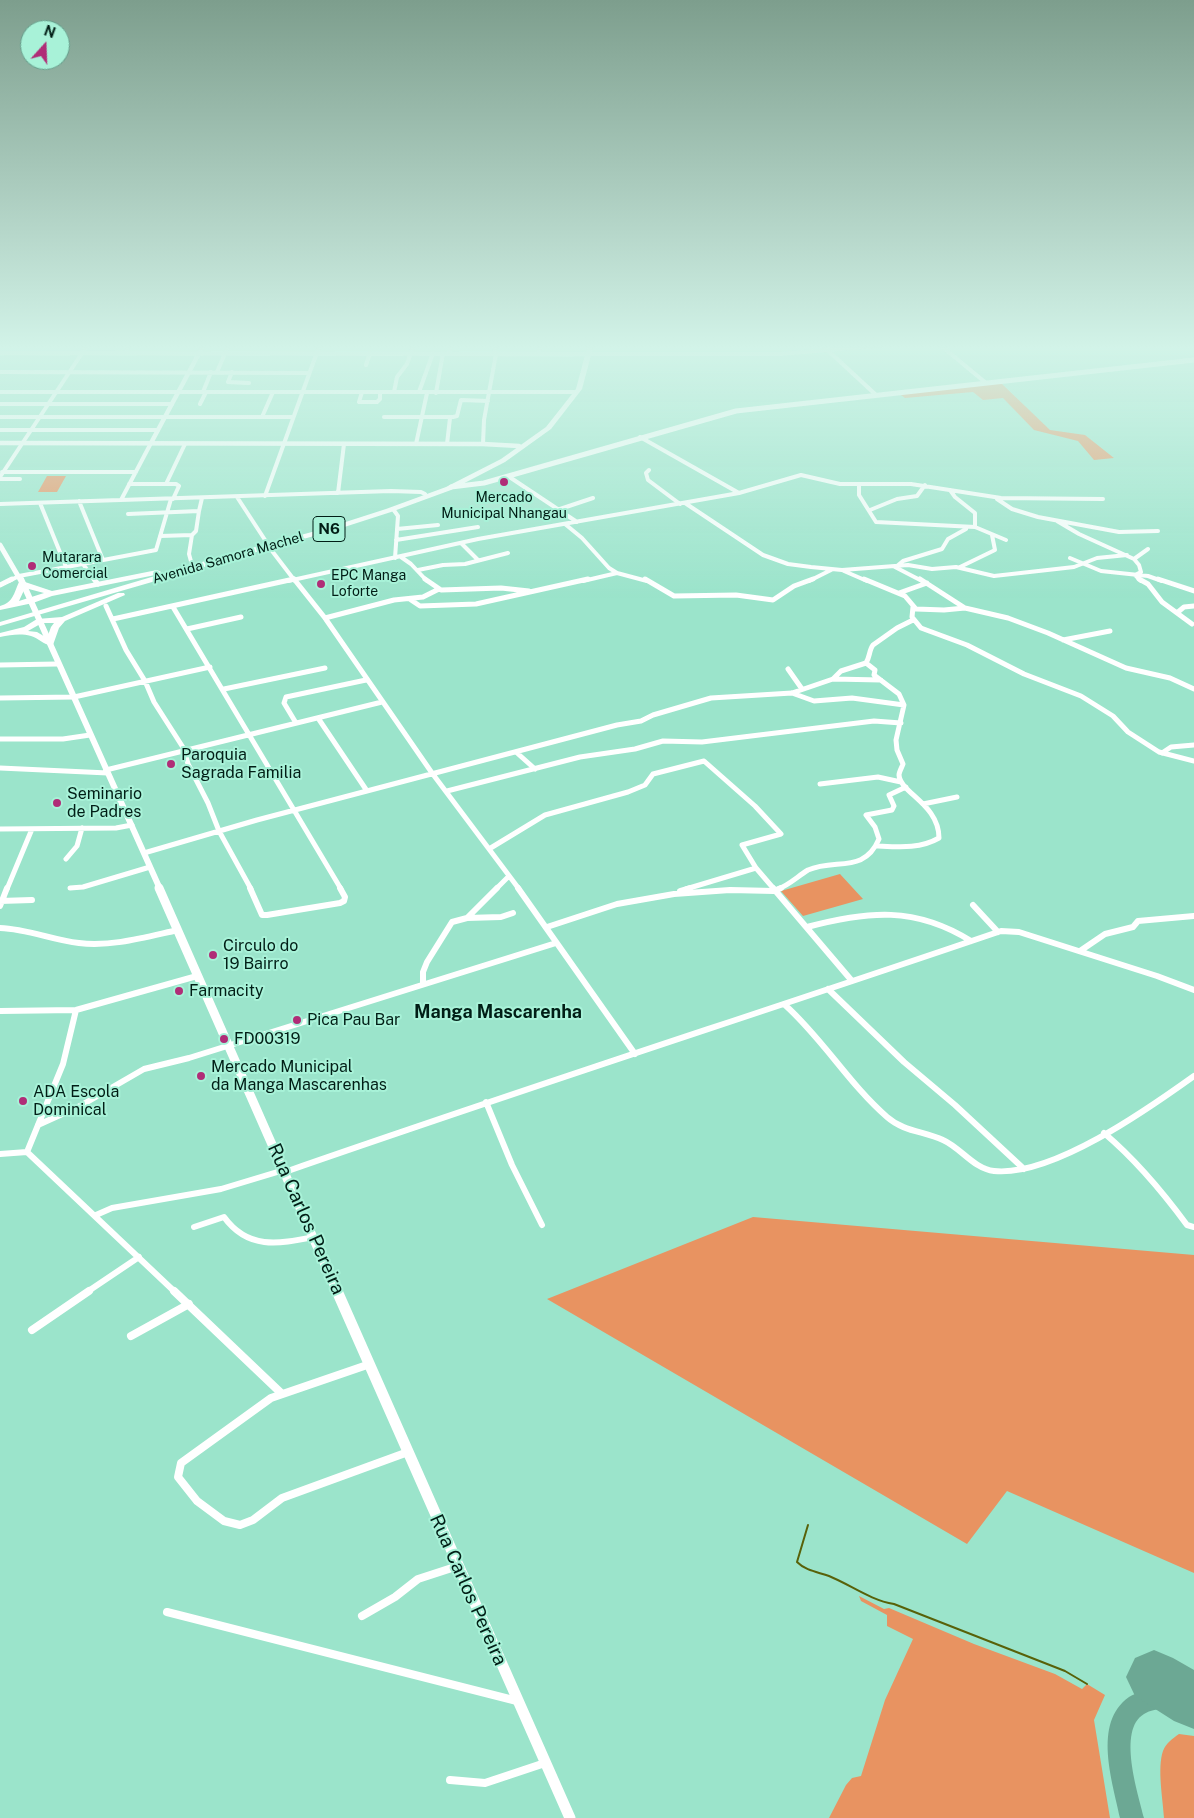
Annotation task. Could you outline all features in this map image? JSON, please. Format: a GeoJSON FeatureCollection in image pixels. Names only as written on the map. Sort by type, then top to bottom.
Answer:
{"type":"FeatureCollection","features":[{"type":"Feature","properties":{"kind":"highway","name":"Avenida Samora Machel"},"geometry":{"type":"LineString","coordinates":[[0,624],[192,565],[268,545],[425,494],[464,477],[520,446],[540,429]]}},
{"type":"Feature","properties":{"kind":"highway","name":"Avenida Samora Machel"},"geometry":{"type":"LineString","coordinates":[[0,620],[393,509],[451,487],[509,457],[547,429]]}},
{"type":"Feature","properties":{"kind":"highway"},"geometry":{"type":"LineString","coordinates":[[0,608],[31,602],[55,592],[177,571]]}},
{"type":"Feature","properties":{"kind":"highway"},"geometry":{"type":"LineString","coordinates":[[15,633],[33,627],[40,621],[64,619],[177,571]]}},
{"type":"Feature","properties":{"kind":"highway"},"geometry":{"type":"LineString","coordinates":[[9,605],[17,599],[20,580],[34,590],[55,592]]}},
{"type":"Feature","properties":{"kind":"highway"},"geometry":{"type":"LineString","coordinates":[[0,635],[15,633],[34,634],[50,643],[54,627],[64,619]]}},
{"type":"Feature","properties":{"kind":"main road"},"geometry":{"type":"LineString","coordinates":[[451,487],[474,485],[508,476],[670,429]]}},
{"type":"Feature","properties":{"kind":"main road","name":"Rua Carlos Pereira"},"geometry":{"type":"LineString","coordinates":[[0,545],[40,621],[57,664],[132,825],[570,1818]]}},
{"type":"Feature","properties":{"kind":"street"},"geometry":{"type":"LineString","coordinates":[[265,496],[289,429]]}},
{"type":"Feature","properties":{"kind":"street"},"geometry":{"type":"LineString","coordinates":[[416,444],[419,429]]}},
{"type":"Feature","properties":{"kind":"street"},"geometry":{"type":"LineString","coordinates":[[447,444],[449,429]]}},
{"type":"Feature","properties":{"kind":"street"},"geometry":{"type":"LineString","coordinates":[[483,444],[484,429]]}},
{"type":"Feature","properties":{"kind":"street"},"geometry":{"type":"LineString","coordinates":[[0,430],[158,430],[121,500]]}},
{"type":"Feature","properties":{"kind":"street"},"geometry":{"type":"LineString","coordinates":[[20,479],[0,478],[2,472],[31,430]]}},
{"type":"Feature","properties":{"kind":"street"},"geometry":{"type":"LineString","coordinates":[[640,437],[739,493]]}},
{"type":"Feature","properties":{"kind":"street"},"geometry":{"type":"LineString","coordinates":[[0,443],[483,444],[520,446]]}},
{"type":"Feature","properties":{"kind":"street"},"geometry":{"type":"LineString","coordinates":[[166,484],[185,444]]}},
{"type":"Feature","properties":{"kind":"street"},"geometry":{"type":"LineString","coordinates":[[338,493],[344,444]]}},
{"type":"Feature","properties":{"kind":"street"},"geometry":{"type":"LineString","coordinates":[[649,470],[646,473],[648,480],[683,504],[763,555],[788,564],[842,570],[908,566],[932,569],[960,568],[994,576],[1087,564],[1096,558],[1111,559],[1127,555]]}},
{"type":"Feature","properties":{"kind":"street"},"geometry":{"type":"LineString","coordinates":[[2,472],[136,472]]}},
{"type":"Feature","properties":{"kind":"street"},"geometry":{"type":"LineString","coordinates":[[113,619],[461,543],[739,493],[801,475],[829,483],[925,485],[995,497],[1103,499]]}},
{"type":"Feature","properties":{"kind":"street"},"geometry":{"type":"LineString","coordinates":[[508,476],[577,522]]}},
{"type":"Feature","properties":{"kind":"street"},"geometry":{"type":"LineString","coordinates":[[0,584],[66,567],[156,550],[172,499],[179,486],[129,484]]}},
{"type":"Feature","properties":{"kind":"street"},"geometry":{"type":"LineString","coordinates":[[859,484],[859,494],[876,522],[974,527],[1006,540]]}},
{"type":"Feature","properties":{"kind":"street"},"geometry":{"type":"LineString","coordinates":[[870,510],[895,501],[897,498],[917,496],[925,485]]}},
{"type":"Feature","properties":{"kind":"street"},"geometry":{"type":"LineString","coordinates":[[950,490],[975,512],[974,527]]}},
{"type":"Feature","properties":{"kind":"street"},"geometry":{"type":"LineString","coordinates":[[0,504],[338,493],[421,492],[425,494]]}},
{"type":"Feature","properties":{"kind":"street"},"geometry":{"type":"LineString","coordinates":[[237,497],[268,545],[297,580],[432,773],[547,927],[635,1054]]}},
{"type":"Feature","properties":{"kind":"street"},"geometry":{"type":"LineString","coordinates":[[995,497],[1012,509],[1055,520],[1120,532],[1158,531]]}},
{"type":"Feature","properties":{"kind":"street"},"geometry":{"type":"LineString","coordinates":[[192,565],[189,554],[192,535],[196,531],[202,498]]}},
{"type":"Feature","properties":{"kind":"street"},"geometry":{"type":"LineString","coordinates":[[560,509],[593,498]]}},
{"type":"Feature","properties":{"kind":"street"},"geometry":{"type":"LineString","coordinates":[[79,501],[103,560]]}},
{"type":"Feature","properties":{"kind":"street"},"geometry":{"type":"LineString","coordinates":[[40,503],[66,567]]}},
{"type":"Feature","properties":{"kind":"street"},"geometry":{"type":"LineString","coordinates":[[393,509],[398,516],[396,529],[398,557]]}},
{"type":"Feature","properties":{"kind":"street"},"geometry":{"type":"LineString","coordinates":[[128,514],[199,511]]}},
{"type":"Feature","properties":{"kind":"street"},"geometry":{"type":"LineString","coordinates":[[1055,520],[1079,534],[1134,558],[1141,572],[1135,576]]}},
{"type":"Feature","properties":{"kind":"street"},"geometry":{"type":"LineString","coordinates":[[565,524],[582,538],[609,568],[617,573],[644,579],[677,596],[736,595],[773,600],[794,586],[822,576],[831,569]]}},
{"type":"Feature","properties":{"kind":"street"},"geometry":{"type":"LineString","coordinates":[[396,529],[438,525]]}},
{"type":"Feature","properties":{"kind":"street"},"geometry":{"type":"LineString","coordinates":[[396,540],[478,527]]}},
{"type":"Feature","properties":{"kind":"street"},"geometry":{"type":"LineString","coordinates":[[895,567],[903,561],[921,558],[942,549],[948,539],[966,528]]}},
{"type":"Feature","properties":{"kind":"street"},"geometry":{"type":"LineString","coordinates":[[160,536],[192,535]]}},
{"type":"Feature","properties":{"kind":"street"},"geometry":{"type":"LineString","coordinates":[[960,568],[995,550],[992,535]]}},
{"type":"Feature","properties":{"kind":"street"},"geometry":{"type":"LineString","coordinates":[[461,543],[478,560]]}},
{"type":"Feature","properties":{"kind":"street"},"geometry":{"type":"LineString","coordinates":[[1134,558],[1148,549]]}},
{"type":"Feature","properties":{"kind":"street"},"geometry":{"type":"LineString","coordinates":[[418,570],[443,565],[465,564],[508,553]]}},
{"type":"Feature","properties":{"kind":"street"},"geometry":{"type":"LineString","coordinates":[[398,557],[411,562],[434,587],[439,589],[504,588],[533,592]]}},
{"type":"Feature","properties":{"kind":"street"},"geometry":{"type":"LineString","coordinates":[[1070,558],[1101,571],[1150,577],[1194,591]]}},
{"type":"Feature","properties":{"kind":"street"},"geometry":{"type":"LineString","coordinates":[[83,564],[98,584]]}},
{"type":"Feature","properties":{"kind":"street"},"geometry":{"type":"LineString","coordinates":[[895,567],[927,583],[965,608]]}},
{"type":"Feature","properties":{"kind":"street"},"geometry":{"type":"LineString","coordinates":[[842,570],[908,598],[914,607],[914,620],[921,628],[967,645],[1024,674],[1081,696],[1113,716],[1128,732],[1162,753],[1194,761]]}},
{"type":"Feature","properties":{"kind":"street"},"geometry":{"type":"LineString","coordinates":[[412,600],[420,606],[438,604],[459,606],[617,573]]}},
{"type":"Feature","properties":{"kind":"street"},"geometry":{"type":"LineString","coordinates":[[1135,576],[1148,584],[1162,602],[1192,624]]}},
{"type":"Feature","properties":{"kind":"street"},"geometry":{"type":"LineString","coordinates":[[898,593],[927,583]]}},
{"type":"Feature","properties":{"kind":"street"},"geometry":{"type":"LineString","coordinates":[[324,618],[397,599],[412,600],[432,594],[439,589]]}},
{"type":"Feature","properties":{"kind":"street"},"geometry":{"type":"LineString","coordinates":[[106,606],[126,650],[145,681],[154,702],[184,749],[188,764],[208,803],[219,830],[246,878],[262,915],[300,910],[308,907],[332,906],[344,902],[345,897],[340,887],[224,689],[173,607]]}},
{"type":"Feature","properties":{"kind":"street"},"geometry":{"type":"LineString","coordinates":[[1178,612],[1184,606],[1194,606]]}},
{"type":"Feature","properties":{"kind":"street"},"geometry":{"type":"LineString","coordinates":[[914,607],[936,610],[965,608],[1008,618],[1126,668],[1170,678],[1194,689]]}},
{"type":"Feature","properties":{"kind":"street"},"geometry":{"type":"LineString","coordinates":[[187,629],[241,617]]}},
{"type":"Feature","properties":{"kind":"street"},"geometry":{"type":"LineString","coordinates":[[833,679],[841,671],[866,663],[869,658],[870,649],[876,642],[908,621],[914,620]]}},
{"type":"Feature","properties":{"kind":"street"},"geometry":{"type":"LineString","coordinates":[[1063,640],[1110,631]]}},
{"type":"Feature","properties":{"kind":"street"},"geometry":{"type":"LineString","coordinates":[[866,663],[876,670],[873,673],[890,689],[899,694],[904,705],[896,740],[897,750],[903,764],[899,774],[903,785],[923,804],[940,828],[939,838],[928,844],[907,848],[878,846]]}},
{"type":"Feature","properties":{"kind":"street"},"geometry":{"type":"LineString","coordinates":[[0,665],[57,664]]}},
{"type":"Feature","properties":{"kind":"street"},"geometry":{"type":"LineString","coordinates":[[0,698],[74,697],[210,667]]}},
{"type":"Feature","properties":{"kind":"street"},"geometry":{"type":"LineString","coordinates":[[224,689],[325,668]]}},
{"type":"Feature","properties":{"kind":"street"},"geometry":{"type":"LineString","coordinates":[[788,669],[802,690]]}},
{"type":"Feature","properties":{"kind":"street"},"geometry":{"type":"LineString","coordinates":[[144,853],[219,830],[432,773],[617,725],[641,721],[653,714],[711,698],[792,693],[833,679],[881,680]]}},
{"type":"Feature","properties":{"kind":"street"},"geometry":{"type":"LineString","coordinates":[[296,723],[284,703],[286,697],[366,680]]}},
{"type":"Feature","properties":{"kind":"street"},"geometry":{"type":"LineString","coordinates":[[792,693],[814,701],[852,698],[904,705]]}},
{"type":"Feature","properties":{"kind":"street"},"geometry":{"type":"LineString","coordinates":[[0,768],[107,771],[184,749],[382,702]]}},
{"type":"Feature","properties":{"kind":"street"},"geometry":{"type":"LineString","coordinates":[[318,718],[367,791]]}},
{"type":"Feature","properties":{"kind":"street"},"geometry":{"type":"LineString","coordinates":[[447,791],[580,757],[635,749],[663,741],[702,742],[874,721],[901,723]]}},
{"type":"Feature","properties":{"kind":"street"},"geometry":{"type":"LineString","coordinates":[[0,739],[63,739],[90,735]]}},
{"type":"Feature","properties":{"kind":"street"},"geometry":{"type":"LineString","coordinates":[[1162,753],[1171,747],[1181,748],[1194,745]]}},
{"type":"Feature","properties":{"kind":"street"},"geometry":{"type":"LineString","coordinates":[[516,752],[535,769]]}},
{"type":"Feature","properties":{"kind":"street"},"geometry":{"type":"LineString","coordinates":[[489,850],[545,815],[628,792],[645,785],[653,774],[704,761],[755,806],[780,834],[742,845],[756,868],[774,891],[852,981]]}},
{"type":"Feature","properties":{"kind":"street"},"geometry":{"type":"LineString","coordinates":[[820,784],[878,778],[903,785]]}},
{"type":"Feature","properties":{"kind":"street"},"geometry":{"type":"LineString","coordinates":[[547,927],[617,904],[674,894],[732,890],[774,891],[786,886],[808,870],[863,860],[871,855],[878,846],[878,833],[866,815],[892,810],[894,806],[888,795],[903,785]]}},
{"type":"Feature","properties":{"kind":"street"},"geometry":{"type":"LineString","coordinates":[[923,804],[957,797]]}},
{"type":"Feature","properties":{"kind":"street"},"geometry":{"type":"LineString","coordinates":[[0,829],[116,828],[132,825]]}},
{"type":"Feature","properties":{"kind":"street"},"geometry":{"type":"LineString","coordinates":[[66,859],[77,846],[82,828]]}},
{"type":"Feature","properties":{"kind":"street"},"geometry":{"type":"LineString","coordinates":[[32,829],[1,903],[32,900]]}},
{"type":"Feature","properties":{"kind":"street"},"geometry":{"type":"LineString","coordinates":[[70,888],[83,887],[150,867]]}},
{"type":"Feature","properties":{"kind":"street"},"geometry":{"type":"LineString","coordinates":[[674,894],[756,868]]}},
{"type":"Feature","properties":{"kind":"street"},"geometry":{"type":"LineString","coordinates":[[468,918],[509,876]]}},
{"type":"Feature","properties":{"kind":"street"},"geometry":{"type":"LineString","coordinates":[[973,905],[998,932]]}},
{"type":"Feature","properties":{"kind":"street"},"geometry":{"type":"LineString","coordinates":[[423,984],[422,971],[426,961],[442,941],[452,923],[468,918],[501,917],[513,912]]}},
{"type":"Feature","properties":{"kind":"street"},"geometry":{"type":"LineString","coordinates":[[807,927],[863,914],[890,913],[914,917],[951,928],[971,941]]}},
{"type":"Feature","properties":{"kind":"street"},"geometry":{"type":"LineString","coordinates":[[1080,951],[1105,934],[1133,927],[1138,921],[1194,916]]}},
{"type":"Feature","properties":{"kind":"street"},"geometry":{"type":"LineString","coordinates":[[0,928],[20,928],[53,938],[81,943],[130,940],[178,930]]}},
{"type":"Feature","properties":{"kind":"street"},"geometry":{"type":"LineString","coordinates":[[96,1215],[112,1208],[229,1187],[284,1171],[1006,930],[1019,932],[1080,951],[1194,990]]}},
{"type":"Feature","properties":{"kind":"street"},"geometry":{"type":"LineString","coordinates":[[38,1124],[80,1106],[144,1069],[228,1046],[556,942]]}},
{"type":"Feature","properties":{"kind":"street"},"geometry":{"type":"LineString","coordinates":[[0,1011],[76,1010],[197,976]]}},
{"type":"Feature","properties":{"kind":"street"},"geometry":{"type":"LineString","coordinates":[[828,989],[904,1062],[955,1105],[1024,1169]]}},
{"type":"Feature","properties":{"kind":"street"},"geometry":{"type":"LineString","coordinates":[[786,1005],[809,1026],[862,1092],[888,1118],[901,1128],[941,1139],[972,1162],[996,1171],[1024,1169],[1104,1133],[1194,1076]]}},
{"type":"Feature","properties":{"kind":"street"},"geometry":{"type":"LineString","coordinates":[[27,1152],[66,1053],[74,1029],[76,1010]]}},
{"type":"Feature","properties":{"kind":"street"},"geometry":{"type":"LineString","coordinates":[[486,1102],[512,1165],[542,1225]]}},
{"type":"Feature","properties":{"kind":"street"},"geometry":{"type":"LineString","coordinates":[[1104,1133],[1157,1185],[1187,1225],[1194,1228]]}},
{"type":"Feature","properties":{"kind":"street"},"geometry":{"type":"LineString","coordinates":[[0,1154],[27,1152],[96,1215],[281,1392]]}},
{"type":"Feature","properties":{"kind":"street"},"geometry":{"type":"LineString","coordinates":[[194,1227],[224,1217],[231,1230],[256,1241],[284,1243],[314,1237]]}},
{"type":"Feature","properties":{"kind":"street"},"geometry":{"type":"LineString","coordinates":[[32,1330],[139,1256]]}},
{"type":"Feature","properties":{"kind":"street"},"geometry":{"type":"LineString","coordinates":[[131,1336],[188,1304]]}},
{"type":"Feature","properties":{"kind":"street"},"geometry":{"type":"LineString","coordinates":[[370,1364],[281,1392],[181,1463],[178,1477],[189,1493],[211,1512],[230,1524],[245,1524],[282,1498],[408,1452]]}},
{"type":"Feature","properties":{"kind":"street"},"geometry":{"type":"LineString","coordinates":[[362,1616],[395,1597],[418,1579],[458,1566]]}},
{"type":"Feature","properties":{"kind":"street"},"geometry":{"type":"LineString","coordinates":[[167,1612],[517,1701]]}},
{"type":"Feature","properties":{"kind":"street"},"geometry":{"type":"LineString","coordinates":[[450,1780],[472,1784],[485,1783],[545,1763]]}},
{"type":"Feature","properties":{"kind":"shaded area"},"geometry":{"type":"Polygon","coordinates":[[[1033,429],[1049,429],[1085,435],[1114,458],[1094,460],[1078,441],[1033,429]]]}},
{"type":"Feature","properties":{"kind":"shaded area"},"geometry":{"type":"Polygon","coordinates":[[[47,476],[66,476],[57,492],[38,492],[47,476]]]}},
{"type":"Feature","properties":{"kind":"shaded area"},"geometry":{"type":"Polygon","coordinates":[[[840,874],[863,899],[803,916],[781,891],[840,874]]]}},
{"type":"Feature","properties":{"kind":"shaded area"},"geometry":{"type":"Polygon","coordinates":[[[753,1217],[1194,1255],[1194,1573],[1007,1491],[967,1544],[547,1299],[753,1217]]]}},
{"type":"Feature","properties":{"kind":"shaded area"},"geometry":{"type":"Polygon","coordinates":[[[859,1596],[884,1609],[889,1608],[974,1644],[1055,1674],[1082,1689],[1087,1684],[1105,1695],[1094,1720],[1110,1818],[829,1818],[846,1785],[852,1778],[861,1776],[885,1700],[913,1639],[887,1626],[887,1615],[861,1601],[859,1596]]]}},
{"type":"Feature","properties":{"kind":"shaded area"},"geometry":{"type":"Polygon","coordinates":[[[1179,1734],[1194,1736],[1194,1818],[1164,1818],[1160,1775],[1161,1758],[1166,1746],[1179,1734]]]}},
{"type":"Feature","properties":{"kind":"waterway"},"geometry":{"type":"LineString","coordinates":[[808,1525],[797,1562],[804,1567],[829,1576],[869,1596],[1065,1671],[1087,1684]]}},
{"type":"Feature","properties":{"kind":"taxiway"},"geometry":{"type":"LineString","coordinates":[[1132,1818],[1119,1750],[1120,1731],[1125,1715],[1138,1704],[1159,1699],[1190,1699]]}},
{"type":"Feature","properties":{"kind":"runway"},"geometry":{"type":"LineString","coordinates":[[1154,1677],[1194,1701]]}},
{"type":"Feature","properties":{"kind":"place","name":"Mercado Municipal Nhangau"},"geometry":{"type":"Point","coordinates":[504,482]}},
{"type":"Feature","properties":{"kind":"place","name":"Mutarara Comercial"},"geometry":{"type":"Point","coordinates":[32,566]}},
{"type":"Feature","properties":{"kind":"place","name":"EPC Manga Loforte"},"geometry":{"type":"Point","coordinates":[321,584]}},
{"type":"Feature","properties":{"kind":"place","name":"Paroquia Sagrada Familia"},"geometry":{"type":"Point","coordinates":[171,764]}},
{"type":"Feature","properties":{"kind":"place","name":"Seminario de Padres"},"geometry":{"type":"Point","coordinates":[57,803]}},
{"type":"Feature","properties":{"kind":"place","name":"Circulo do 19 Bairro"},"geometry":{"type":"Point","coordinates":[213,955]}},
{"type":"Feature","properties":{"kind":"place","name":"Farmacity"},"geometry":{"type":"Point","coordinates":[179,991]}},
{"type":"Feature","properties":{"kind":"place","name":"Pica Pau Bar"},"geometry":{"type":"Point","coordinates":[297,1020]}},
{"type":"Feature","properties":{"kind":"place","name":"FD00319"},"geometry":{"type":"Point","coordinates":[224,1039]}},
{"type":"Feature","properties":{"kind":"place","name":"Mercado Municipal da Manga Mascarenhas"},"geometry":{"type":"Point","coordinates":[201,1076]}},
{"type":"Feature","properties":{"kind":"place","name":"ADA Escola Dominical"},"geometry":{"type":"Point","coordinates":[23,1101]}},
{"type":"Feature","properties":{"kind":"district","name":"Manga Mascarenha"},"geometry":{"type":"Point","coordinates":[498,1012]}}]}
